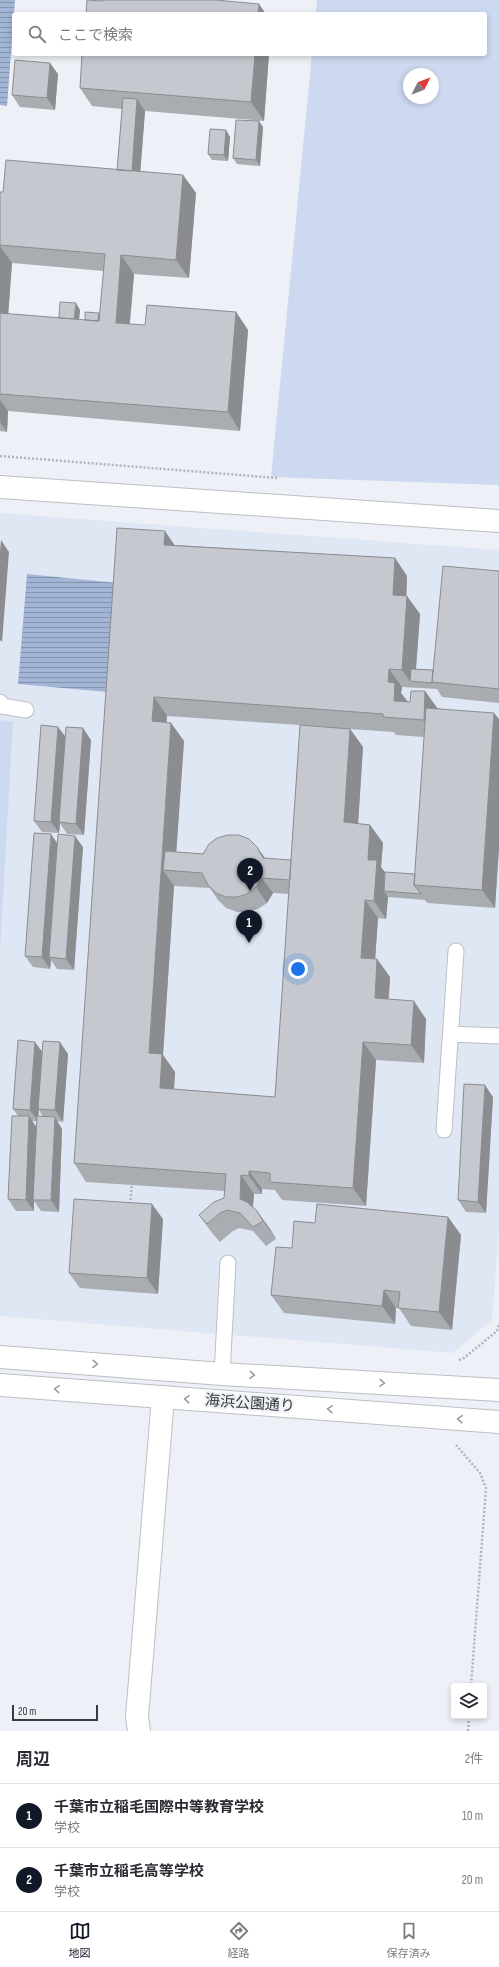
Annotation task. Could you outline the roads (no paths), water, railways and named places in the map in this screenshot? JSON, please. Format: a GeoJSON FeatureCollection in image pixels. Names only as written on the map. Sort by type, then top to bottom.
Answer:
{"type":"FeatureCollection","features":[{"type":"Feature","properties":{"kind":"street"},"geometry":{"type":"LineString","coordinates":[[0,487],[499,522]]}},
{"type":"Feature","properties":{"kind":"street","name":"海浜公園通り"},"geometry":{"type":"LineString","coordinates":[[0,1357],[222,1374],[499,1390]]}},
{"type":"Feature","properties":{"kind":"street","name":"海浜公園通り"},"geometry":{"type":"LineString","coordinates":[[0,1385],[499,1422]]}},
{"type":"Feature","properties":{"kind":"street"},"geometry":{"type":"LineString","coordinates":[[138,1731],[137,1717],[163,1397]]}},
{"type":"Feature","properties":{"kind":"lane"},"geometry":{"type":"LineString","coordinates":[[0,702],[2,706],[26,710]]}},
{"type":"Feature","properties":{"kind":"lane"},"geometry":{"type":"LineString","coordinates":[[444,1130],[456,951]]}},
{"type":"Feature","properties":{"kind":"lane"},"geometry":{"type":"LineString","coordinates":[[451,1034],[499,1036]]}},
{"type":"Feature","properties":{"kind":"lane"},"geometry":{"type":"LineString","coordinates":[[222,1374],[228,1263]]}},
{"type":"Feature","properties":{"kind":"place","name":"千葉市立稲毛高等学校"},"geometry":{"type":"Point","coordinates":[250,891]}},
{"type":"Feature","properties":{"kind":"place","name":"千葉市立稲毛国際中等教育学校"},"geometry":{"type":"Point","coordinates":[249,943]}}]}
